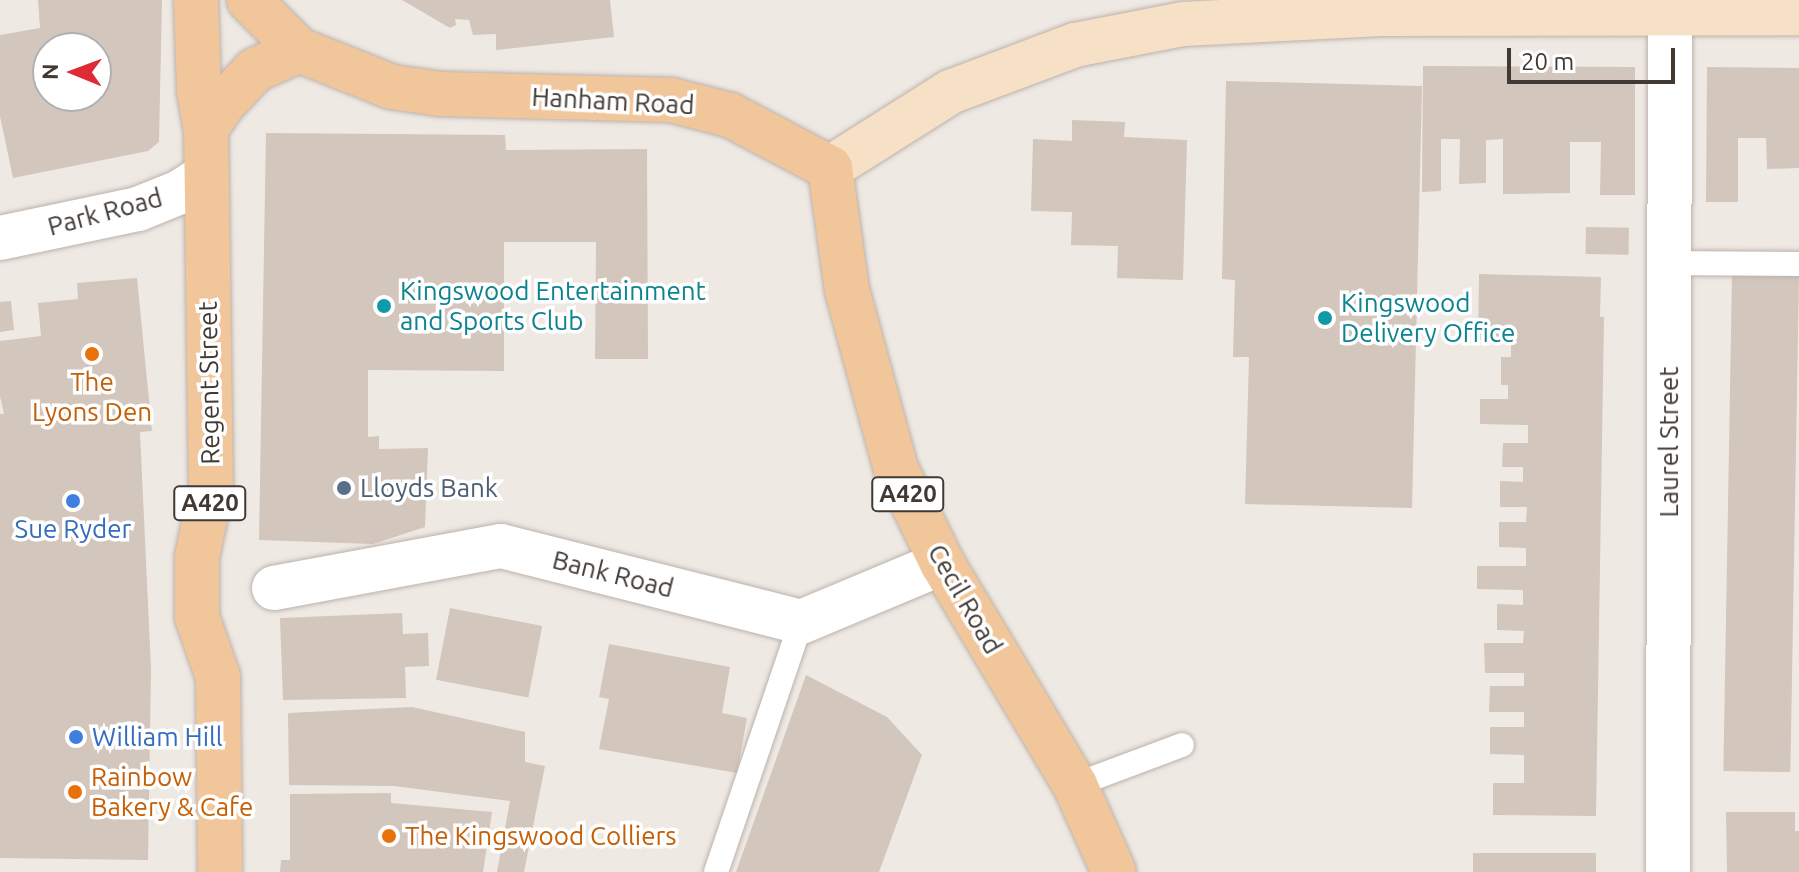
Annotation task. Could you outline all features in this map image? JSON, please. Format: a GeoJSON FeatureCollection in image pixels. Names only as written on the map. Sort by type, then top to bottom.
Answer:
{"type":"FeatureCollection","features":[{"type":"Feature","properties":{"kind":"main road","name":"A420"},"geometry":{"type":"LineString","coordinates":[[196,0],[199,91],[206,129]]}},
{"type":"Feature","properties":{"kind":"main road","name":"Hanham Road"},"geometry":{"type":"LineString","coordinates":[[249,0],[299,50],[392,87],[416,91],[671,100],[706,106],[830,168]]}},
{"type":"Feature","properties":{"kind":"main road"},"geometry":{"type":"LineString","coordinates":[[830,168],[950,92],[1075,45],[1183,24],[1514,7],[1799,13]]}},
{"type":"Feature","properties":{"kind":"main road"},"geometry":{"type":"LineString","coordinates":[[206,129],[222,105],[255,70],[299,50]]}},
{"type":"Feature","properties":{"kind":"main road","name":"Regent Street"},"geometry":{"type":"LineString","coordinates":[[206,129],[211,489],[197,557],[197,617],[218,677],[220,872]]}},
{"type":"Feature","properties":{"kind":"main road","name":"Cecil Road"},"geometry":{"type":"LineString","coordinates":[[830,168],[847,290],[896,469],[942,563],[1075,785],[1114,872]]}},
{"type":"Feature","properties":{"kind":"street","name":"Laurel Street"},"geometry":{"type":"LineString","coordinates":[[1668,872],[1670,11]]}},
{"type":"Feature","properties":{"kind":"street","name":"Park Road"},"geometry":{"type":"LineString","coordinates":[[0,238],[138,209],[180,192],[206,175]]}},
{"type":"Feature","properties":{"kind":"street","name":"Bank Road"},"geometry":{"type":"LineString","coordinates":[[274,588],[501,546],[801,622]]}},
{"type":"Feature","properties":{"kind":"street"},"geometry":{"type":"LineString","coordinates":[[801,622],[942,563]]}},
{"type":"Feature","properties":{"kind":"lane"},"geometry":{"type":"LineString","coordinates":[[1669,263],[1799,264]]}},
{"type":"Feature","properties":{"kind":"lane"},"geometry":{"type":"LineString","coordinates":[[716,872],[801,622]]}},
{"type":"Feature","properties":{"kind":"lane"},"geometry":{"type":"LineString","coordinates":[[1075,785],[1182,745]]}},
{"type":"Feature","properties":{"kind":"building"},"geometry":{"type":"Polygon","coordinates":[[[38,0],[162,0],[159,142],[148,151],[13,178],[0,116],[0,35],[40,28],[38,0]]]}},
{"type":"Feature","properties":{"kind":"building"},"geometry":{"type":"Polygon","coordinates":[[[402,0],[610,0],[614,37],[496,50],[496,34],[473,35],[469,20],[455,19],[456,25],[450,28],[402,0]]]}},
{"type":"Feature","properties":{"kind":"building"},"geometry":{"type":"Polygon","coordinates":[[[1423,66],[1635,67],[1635,195],[1600,195],[1601,142],[1570,142],[1570,193],[1503,194],[1503,139],[1486,140],[1486,183],[1459,184],[1460,139],[1441,139],[1441,191],[1422,192],[1423,66]]]}},
{"type":"Feature","properties":{"kind":"building"},"geometry":{"type":"Polygon","coordinates":[[[1707,67],[1799,68],[1799,168],[1767,169],[1766,138],[1738,138],[1738,202],[1706,202],[1707,67]]]}},
{"type":"Feature","properties":{"kind":"building","name":"Kingswood Delivery Office"},"geometry":{"type":"Polygon","coordinates":[[[1226,81],[1422,86],[1412,508],[1245,504],[1249,357],[1233,357],[1235,280],[1222,279],[1226,81]]]}},
{"type":"Feature","properties":{"kind":"building"},"geometry":{"type":"Polygon","coordinates":[[[1072,120],[1125,122],[1124,137],[1187,140],[1183,280],[1117,278],[1118,246],[1071,245],[1072,212],[1031,211],[1033,139],[1072,141],[1072,120]]]}},
{"type":"Feature","properties":{"kind":"building"},"geometry":{"type":"Polygon","coordinates":[[[266,133],[505,135],[506,150],[647,149],[648,359],[595,359],[596,242],[504,242],[504,371],[368,370],[368,437],[379,436],[379,449],[428,448],[425,527],[373,544],[259,540],[266,133]]]}},
{"type":"Feature","properties":{"kind":"building"},"geometry":{"type":"Polygon","coordinates":[[[1586,227],[1629,228],[1629,255],[1586,254],[1586,227]]]}},
{"type":"Feature","properties":{"kind":"building"},"geometry":{"type":"Polygon","coordinates":[[[1479,274],[1601,277],[1600,317],[1604,317],[1596,816],[1493,815],[1493,783],[1524,783],[1524,755],[1490,754],[1490,727],[1524,727],[1524,712],[1489,712],[1490,686],[1524,686],[1524,673],[1485,673],[1484,643],[1523,643],[1524,631],[1497,630],[1497,604],[1523,605],[1523,590],[1477,589],[1477,566],[1526,566],[1526,548],[1499,547],[1499,522],[1526,522],[1527,507],[1500,507],[1500,481],[1523,482],[1523,467],[1502,467],[1503,443],[1528,443],[1528,425],[1480,424],[1480,399],[1508,399],[1508,385],[1501,385],[1501,357],[1511,357],[1511,341],[1478,340],[1479,274]]]}},
{"type":"Feature","properties":{"kind":"building"},"geometry":{"type":"Polygon","coordinates":[[[1732,275],[1799,276],[1790,772],[1723,771],[1732,275]]]}},
{"type":"Feature","properties":{"kind":"building"},"geometry":{"type":"Polygon","coordinates":[[[137,278],[152,431],[140,432],[151,669],[148,860],[0,858],[0,414],[4,414],[0,396],[0,341],[41,336],[38,303],[78,299],[77,283],[137,278]]]}},
{"type":"Feature","properties":{"kind":"building"},"geometry":{"type":"Polygon","coordinates":[[[11,301],[14,330],[0,332],[0,302],[11,301]]]}},
{"type":"Feature","properties":{"kind":"building"},"geometry":{"type":"Polygon","coordinates":[[[450,608],[542,626],[528,698],[436,680],[450,608]]]}},
{"type":"Feature","properties":{"kind":"building"},"geometry":{"type":"Polygon","coordinates":[[[402,613],[403,634],[428,633],[429,666],[405,667],[406,698],[283,700],[280,618],[402,613]]]}},
{"type":"Feature","properties":{"kind":"building"},"geometry":{"type":"Polygon","coordinates":[[[609,644],[730,667],[722,713],[747,718],[737,773],[599,749],[609,699],[599,697],[609,644]]]}},
{"type":"Feature","properties":{"kind":"building"},"geometry":{"type":"Polygon","coordinates":[[[806,675],[887,717],[922,755],[879,872],[736,872],[806,675]]]}},
{"type":"Feature","properties":{"kind":"building"},"geometry":{"type":"Polygon","coordinates":[[[412,707],[525,732],[525,762],[545,766],[524,872],[497,872],[510,801],[394,786],[289,785],[288,713],[412,707]]]}},
{"type":"Feature","properties":{"kind":"building","name":"The Kingswood Colliers"},"geometry":{"type":"Polygon","coordinates":[[[391,793],[391,803],[492,812],[483,872],[280,872],[281,860],[290,860],[290,794],[391,793]]]}},
{"type":"Feature","properties":{"kind":"building"},"geometry":{"type":"Polygon","coordinates":[[[1726,812],[1795,812],[1795,831],[1799,831],[1799,872],[1727,872],[1726,812]]]}},
{"type":"Feature","properties":{"kind":"building"},"geometry":{"type":"Polygon","coordinates":[[[1473,853],[1596,853],[1596,872],[1473,872],[1473,853]]]}},
{"type":"Feature","properties":{"kind":"place","name":"Kingswood Entertainment and Sports Club"},"geometry":{"type":"Point","coordinates":[384,306]}},
{"type":"Feature","properties":{"kind":"place","name":"Kingswood Delivery Office"},"geometry":{"type":"Point","coordinates":[1325,318]}},
{"type":"Feature","properties":{"kind":"place","name":"The Lyons Den"},"geometry":{"type":"Point","coordinates":[92,354]}},
{"type":"Feature","properties":{"kind":"place","name":"Lloyds Bank"},"geometry":{"type":"Point","coordinates":[344,488]}},
{"type":"Feature","properties":{"kind":"place","name":"Sue Ryder"},"geometry":{"type":"Point","coordinates":[73,501]}},
{"type":"Feature","properties":{"kind":"place","name":"William Hill"},"geometry":{"type":"Point","coordinates":[76,737]}},
{"type":"Feature","properties":{"kind":"place","name":"Rainbow Bakery & Cafe"},"geometry":{"type":"Point","coordinates":[75,792]}},
{"type":"Feature","properties":{"kind":"place","name":"The Kingswood Colliers"},"geometry":{"type":"Point","coordinates":[389,836]}}]}
